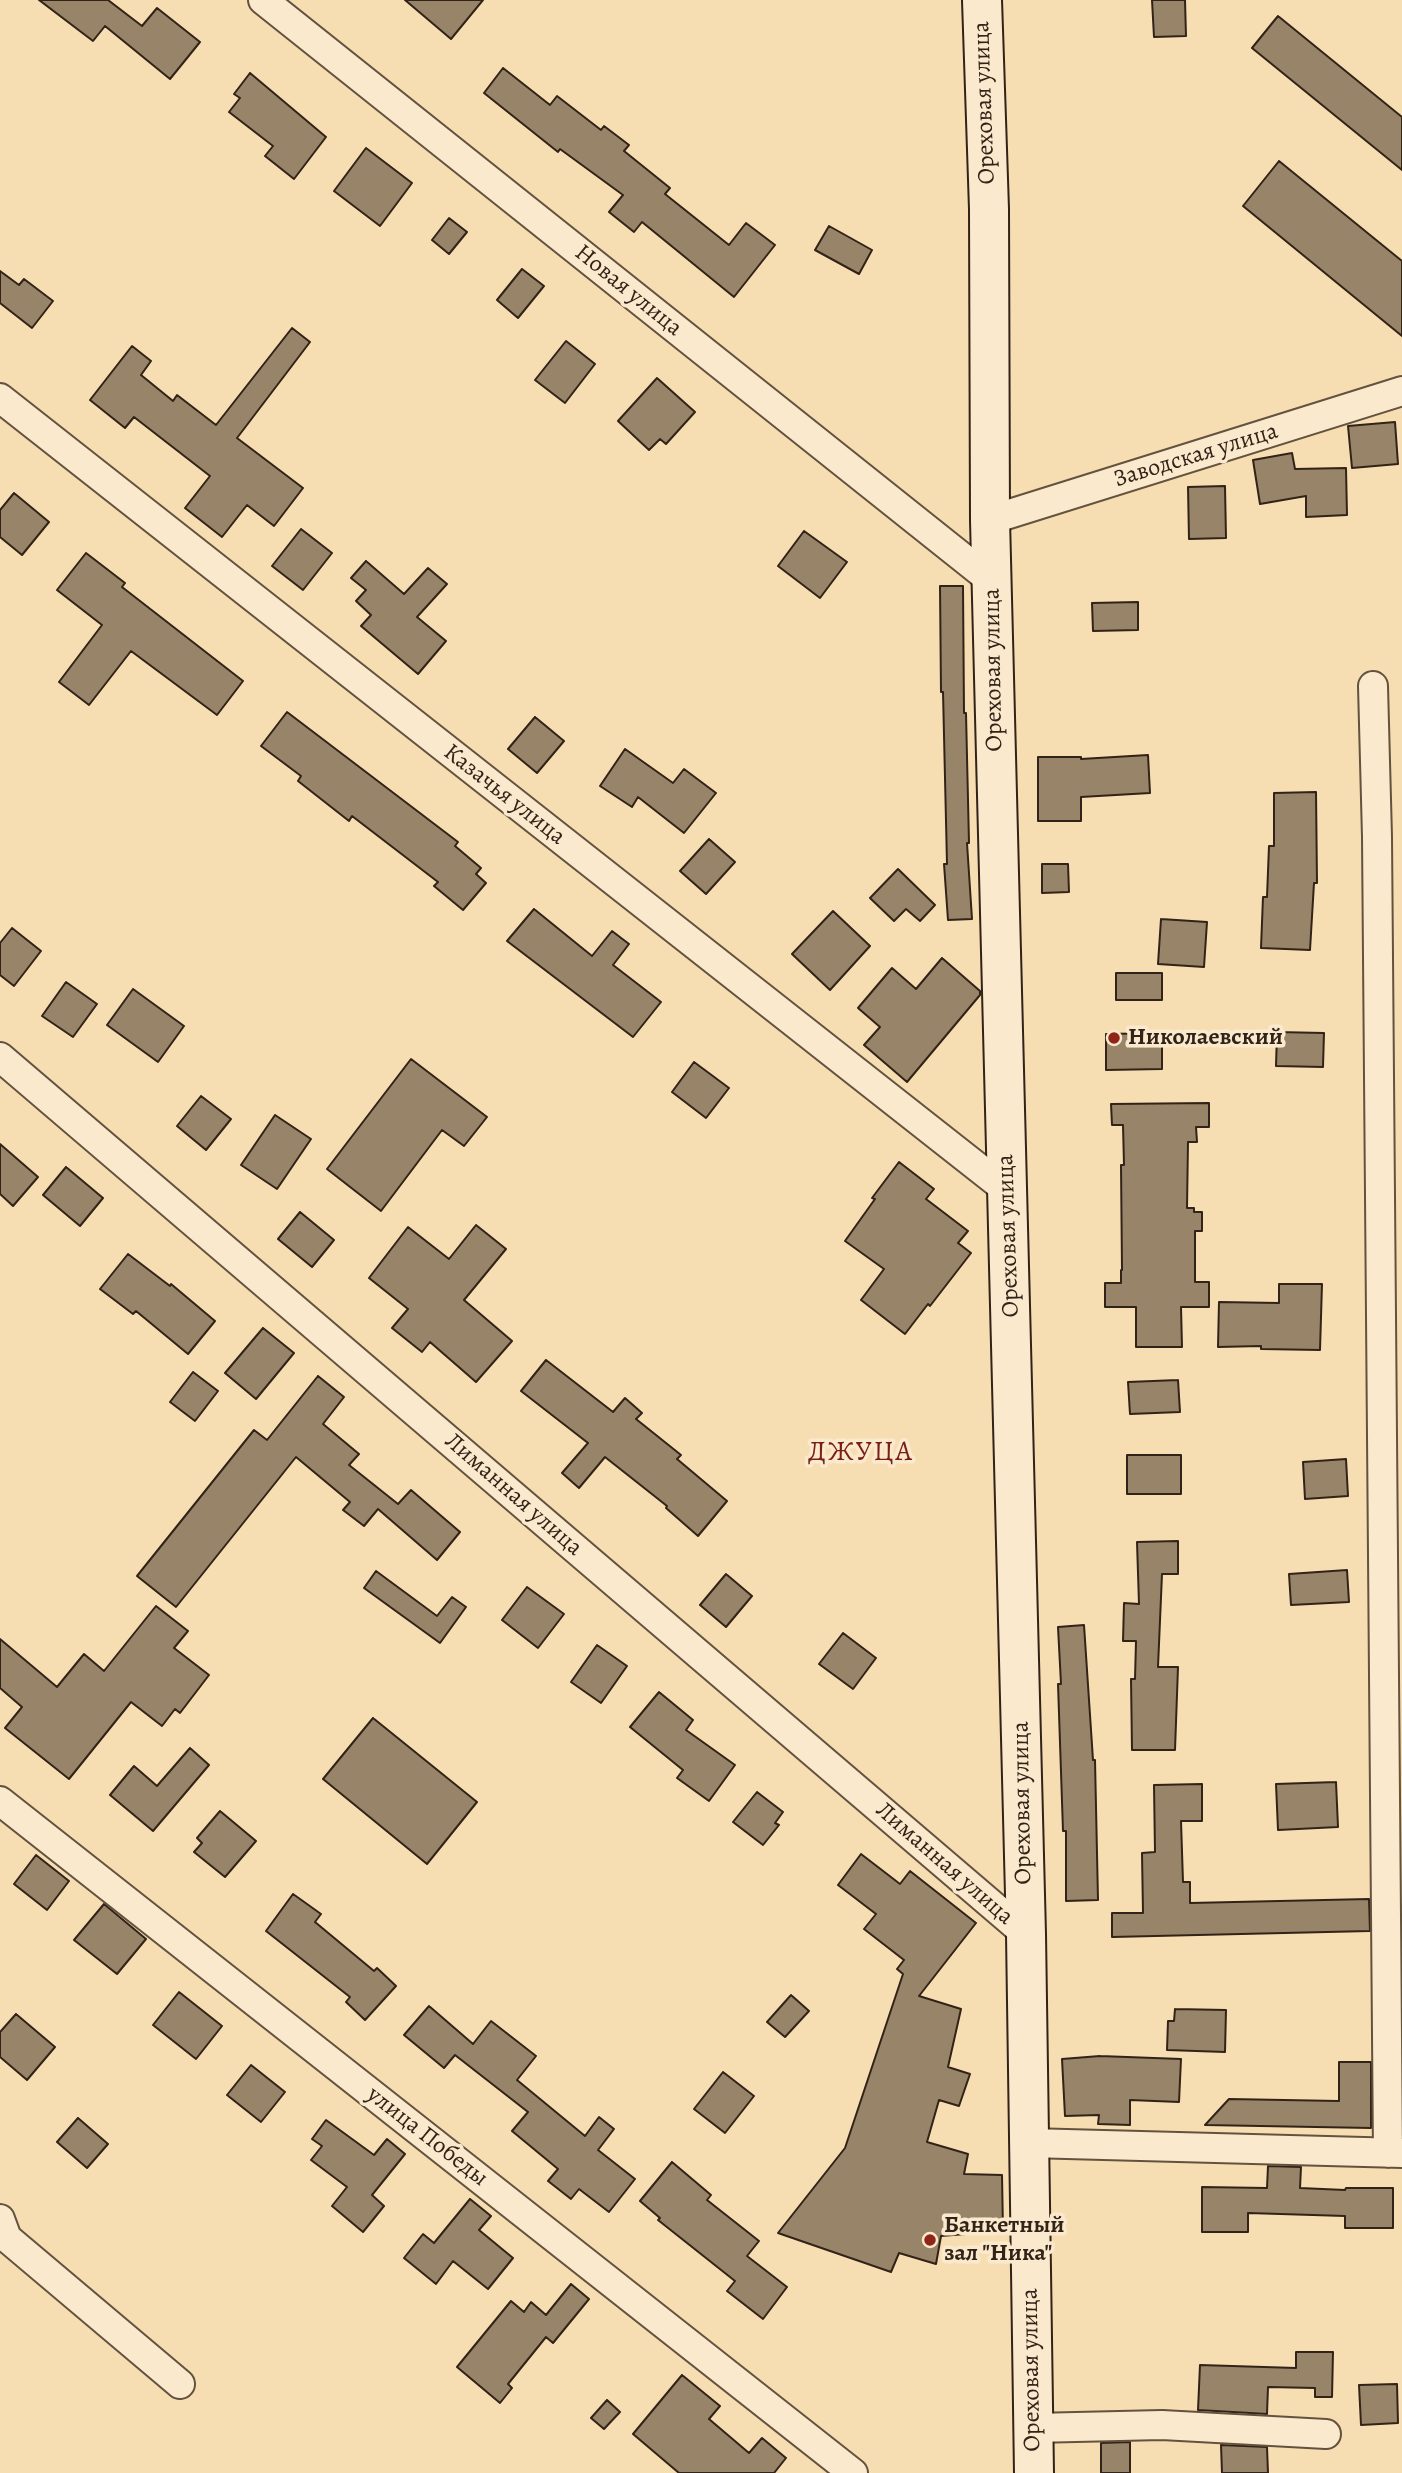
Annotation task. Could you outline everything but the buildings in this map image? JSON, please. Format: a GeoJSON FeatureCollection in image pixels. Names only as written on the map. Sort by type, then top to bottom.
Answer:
{"type":"FeatureCollection","features":[{"type":"Feature","properties":{"kind":"main road","name":"Ореховая улица"},"geometry":{"type":"LineString","coordinates":[[982,0],[989,209],[990,520],[1026,1934],[1034,2473]]}},
{"type":"Feature","properties":{"kind":"street","name":"Новая улица"},"geometry":{"type":"LineString","coordinates":[[263,0],[992,581]]}},
{"type":"Feature","properties":{"kind":"street","name":"Заводская улица"},"geometry":{"type":"LineString","coordinates":[[990,520],[1402,391]]}},
{"type":"Feature","properties":{"kind":"street","name":"Казачья улица"},"geometry":{"type":"LineString","coordinates":[[0,398],[1008,1191]]}},
{"type":"Feature","properties":{"kind":"street"},"geometry":{"type":"LineString","coordinates":[[1029,2143],[1395,2153],[1373,686]]}},
{"type":"Feature","properties":{"kind":"street","name":"Лиманная улица"},"geometry":{"type":"LineString","coordinates":[[0,1057],[1026,1934]]}},
{"type":"Feature","properties":{"kind":"street","name":"улица Победы"},"geometry":{"type":"LineString","coordinates":[[0,1801],[853,2473]]}},
{"type":"Feature","properties":{"kind":"street"},"geometry":{"type":"LineString","coordinates":[[0,2219],[6,2238],[180,2384]]}},
{"type":"Feature","properties":{"kind":"street"},"geometry":{"type":"LineString","coordinates":[[1033,2428],[1162,2426],[1326,2434]]}},
{"type":"Feature","properties":{"kind":"place","name":"Николаевский"},"geometry":{"type":"Point","coordinates":[1114,1038]}},
{"type":"Feature","properties":{"kind":"place","name":"Банкетный зал \"Ника\""},"geometry":{"type":"Point","coordinates":[930,2240]}},
{"type":"Feature","properties":{"kind":"district","name":"ДЖУЦА"},"geometry":{"type":"Point","coordinates":[861,1453]}}]}
